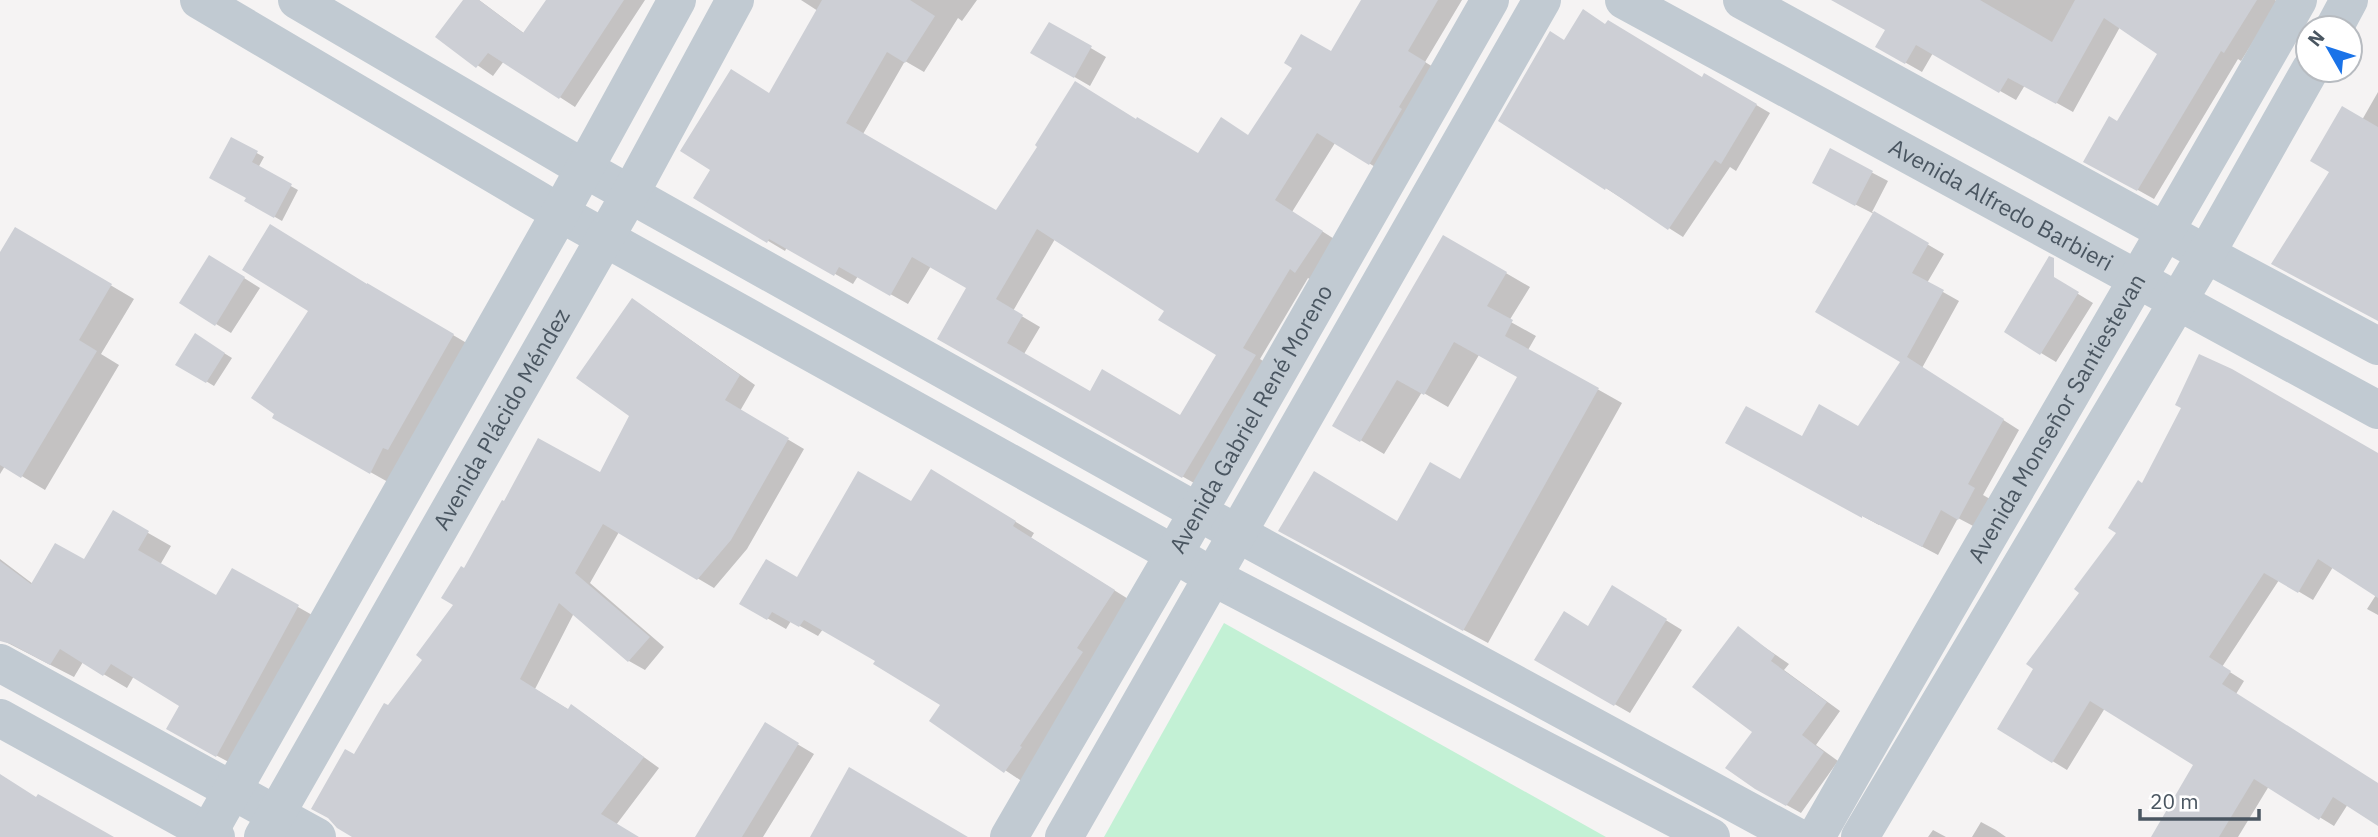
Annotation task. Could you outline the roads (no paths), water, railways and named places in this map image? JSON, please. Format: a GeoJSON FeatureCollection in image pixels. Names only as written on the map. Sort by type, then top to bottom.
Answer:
{"type":"FeatureCollection","features":[{"type":"Feature","properties":{"kind":"street"},"geometry":{"type":"LineString","coordinates":[[199,0],[560,213],[1213,577],[1712,837]]}},
{"type":"Feature","properties":{"kind":"street"},"geometry":{"type":"LineString","coordinates":[[297,0],[584,169],[1198,512],[1797,837]]}},
{"type":"Feature","properties":{"kind":"street"},"geometry":{"type":"LineString","coordinates":[[0,718],[210,836],[232,791],[560,213],[677,0]]}},
{"type":"Feature","properties":{"kind":"street","name":"Avenida Plácido Méndez"},"geometry":{"type":"LineString","coordinates":[[270,826],[630,194],[735,0]]}},
{"type":"Feature","properties":{"kind":"street","name":"Avenida Gabriel René Moreno"},"geometry":{"type":"LineString","coordinates":[[1009,837],[1490,0]]}},
{"type":"Feature","properties":{"kind":"street","name":"Avenida Gabriel René Moreno"},"geometry":{"type":"LineString","coordinates":[[1064,837],[1542,0]]}},
{"type":"Feature","properties":{"kind":"street","name":"Avenida Alfredo Barbieri"},"geometry":{"type":"LineString","coordinates":[[1624,0],[2378,410]]}},
{"type":"Feature","properties":{"kind":"street"},"geometry":{"type":"LineString","coordinates":[[1742,0],[2378,346]]}},
{"type":"Feature","properties":{"kind":"street","name":"Avenida Monseñor Santiestevan"},"geometry":{"type":"LineString","coordinates":[[1816,837],[1952,596],[2139,279],[2298,0]]}},
{"type":"Feature","properties":{"kind":"street","name":"Avenida Monseñor Santiestevan"},"geometry":{"type":"LineString","coordinates":[[1860,837],[2206,254],[2302,84]]}},
{"type":"Feature","properties":{"kind":"street"},"geometry":{"type":"LineString","coordinates":[[0,663],[232,791],[270,826],[317,837]]}}]}
